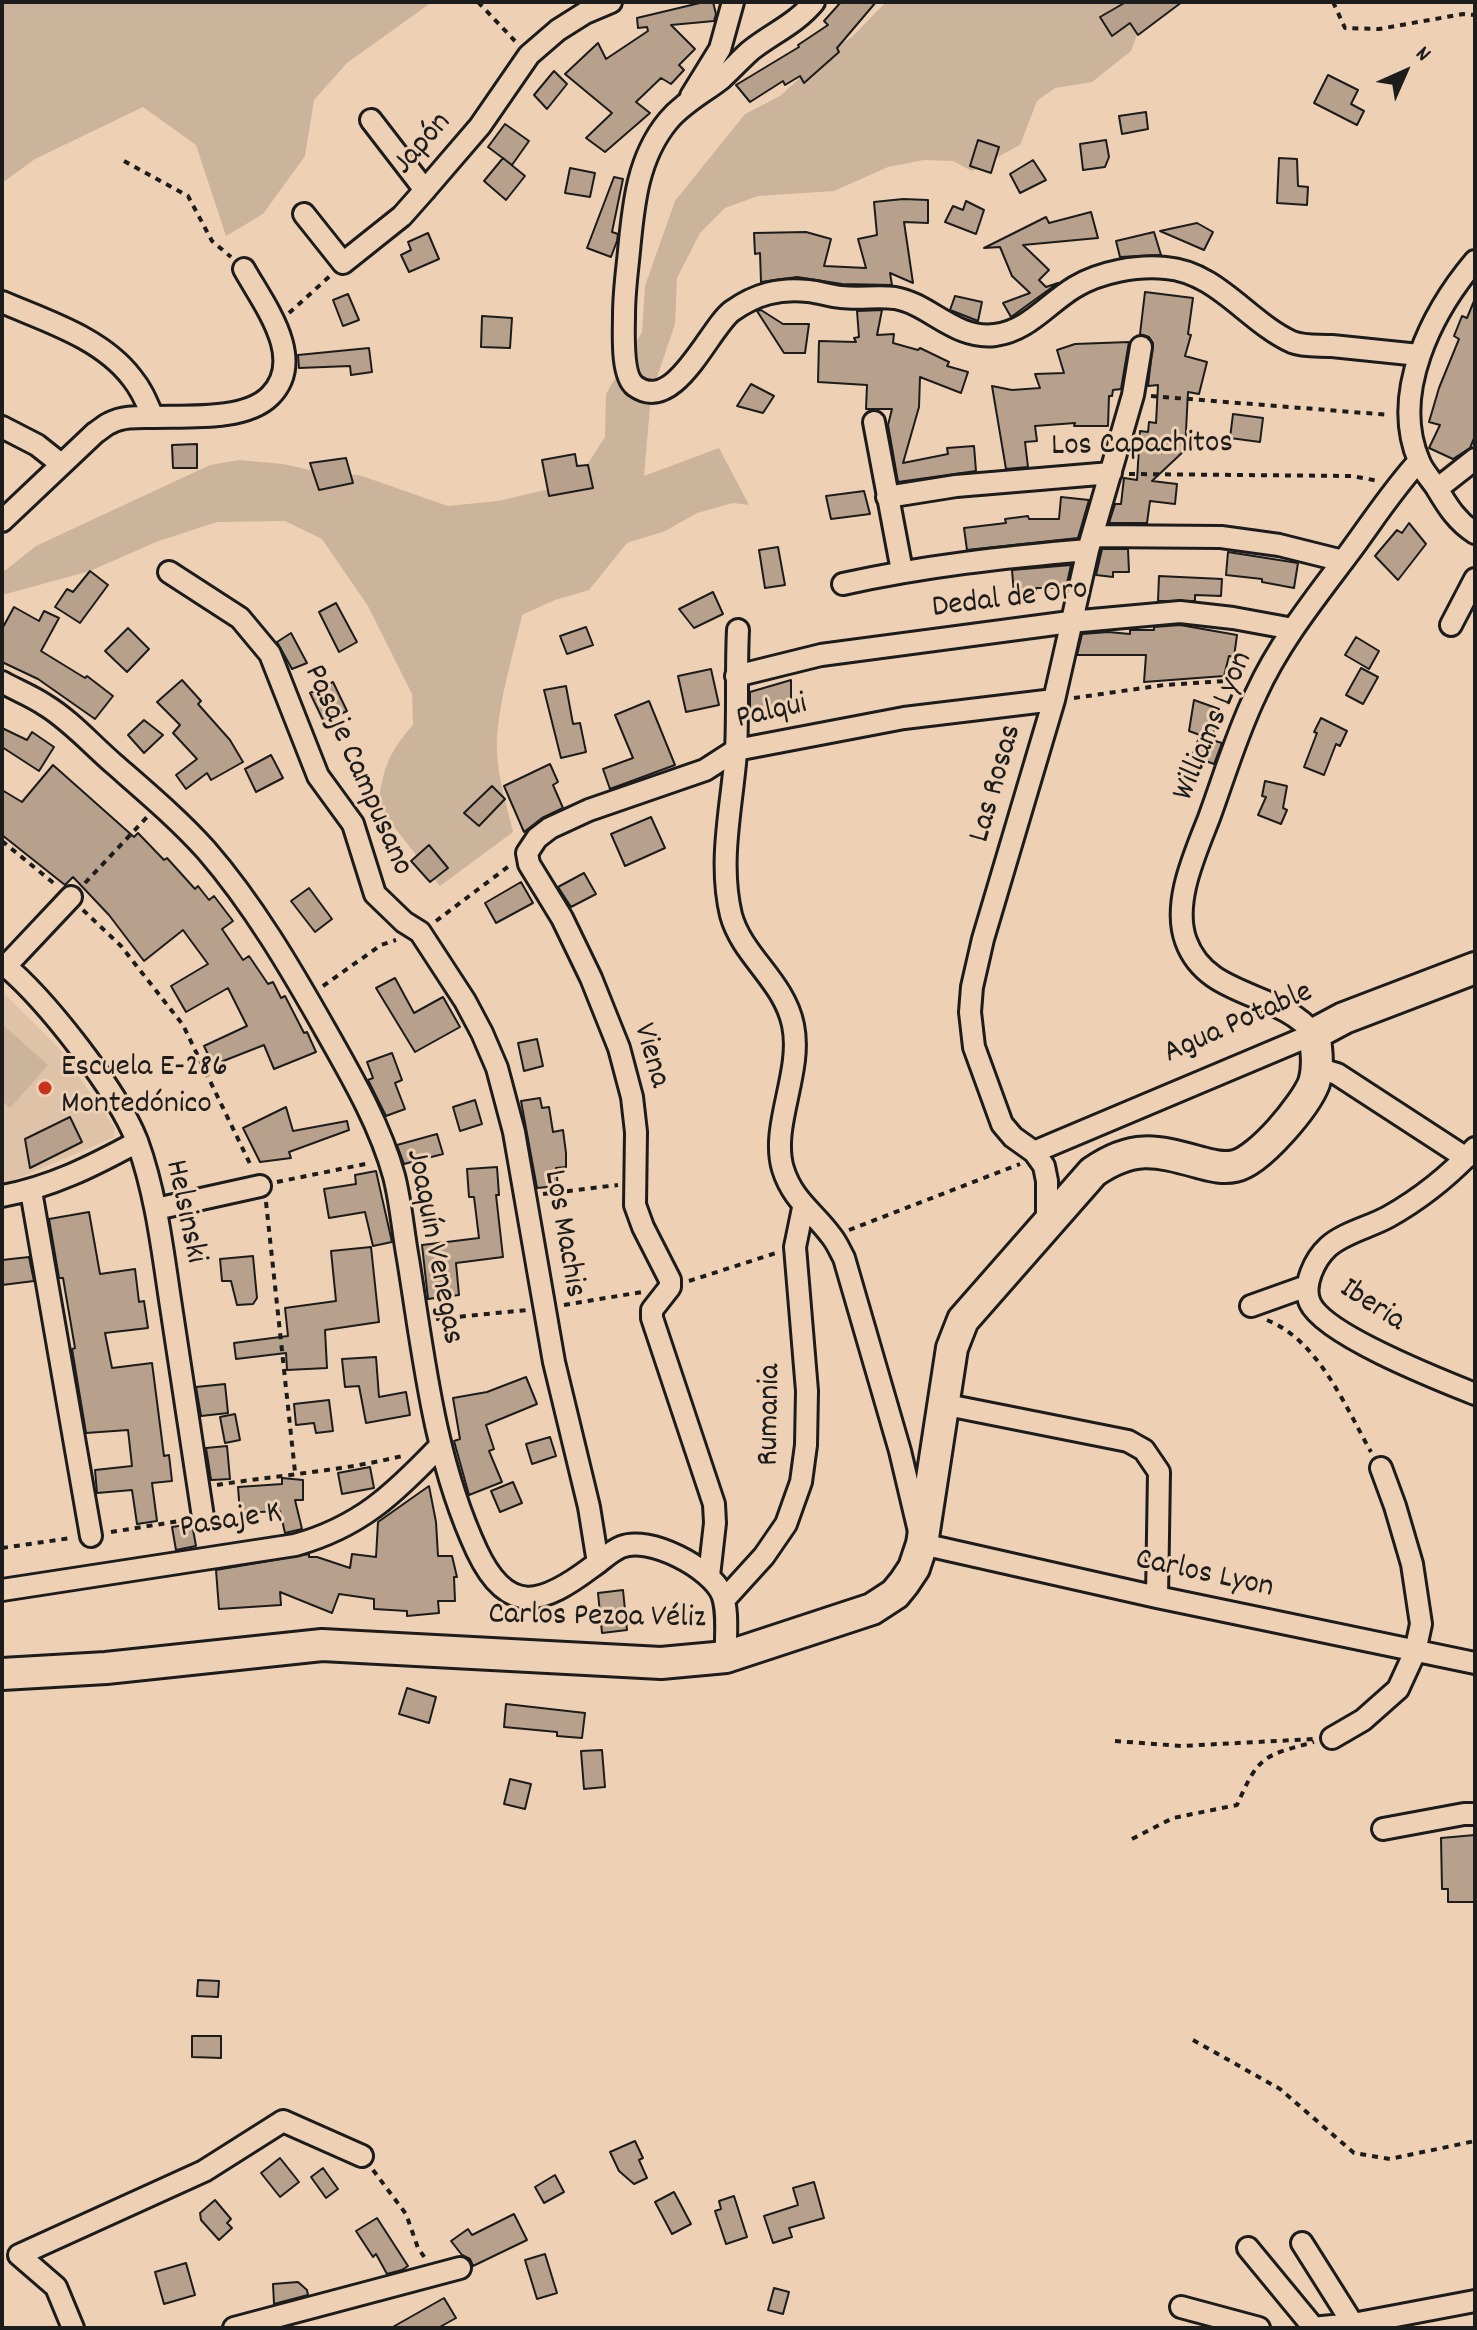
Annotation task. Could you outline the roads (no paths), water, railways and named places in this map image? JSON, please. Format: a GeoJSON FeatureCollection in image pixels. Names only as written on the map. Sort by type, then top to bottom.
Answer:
{"type":"FeatureCollection","features":[{"type":"Feature","properties":{"kind":"main road","name":"Agua Potable"},"geometry":{"type":"LineString","coordinates":[[1314,1034],[1344,1018],[1475,968]]}},
{"type":"Feature","properties":{"kind":"main road","name":"Carlos Pezoa Véliz"},"geometry":{"type":"LineString","coordinates":[[2,1674],[106,1668],[322,1645],[661,1663],[726,1657],[872,1609],[895,1594],[904,1583],[914,1568],[922,1544],[952,1348],[963,1320],[1093,1172],[1112,1159],[1134,1152],[1154,1151],[1223,1168],[1251,1160],[1306,1098],[1317,1068],[1314,1034]]}},
{"type":"Feature","properties":{"kind":"street","name":"Japón"},"geometry":{"type":"LineString","coordinates":[[304,214],[343,263],[402,216],[480,126],[529,55],[558,30],[585,13],[611,2]]}},
{"type":"Feature","properties":{"kind":"street"},"geometry":{"type":"LineString","coordinates":[[687,103],[720,49],[733,2]]}},
{"type":"Feature","properties":{"kind":"street"},"geometry":{"type":"LineString","coordinates":[[814,2],[783,30],[753,49],[719,80],[687,103],[669,120],[650,147],[638,181],[624,292],[629,380],[636,387],[648,392],[661,390],[683,375],[729,313],[763,293],[810,291],[839,297],[896,298],[949,325],[972,333],[994,335],[1032,320],[1073,288],[1090,279],[1139,268],[1169,267],[1195,276],[1219,288],[1266,327],[1298,344],[1419,355]]}},
{"type":"Feature","properties":{"kind":"street"},"geometry":{"type":"LineString","coordinates":[[371,120],[425,190]]}},
{"type":"Feature","properties":{"kind":"street"},"geometry":{"type":"LineString","coordinates":[[1475,261],[1468,281],[1436,316],[1419,355],[1411,387],[1409,416],[1419,461],[1461,525],[1475,533]]}},
{"type":"Feature","properties":{"kind":"street"},"geometry":{"type":"LineString","coordinates":[[2,521],[95,433],[112,422],[132,417],[249,410],[265,401],[283,381],[286,366],[284,349],[276,324],[244,269]]}},
{"type":"Feature","properties":{"kind":"street"},"geometry":{"type":"LineString","coordinates":[[2,302],[67,330],[100,349],[130,375],[153,417]]}},
{"type":"Feature","properties":{"kind":"street","name":"Las Rosas"},"geometry":{"type":"LineString","coordinates":[[1047,1222],[1044,1166],[1034,1152],[1013,1137],[1002,1124],[974,1047],[970,1012],[972,987],[983,939],[1054,700],[1090,543],[1133,395],[1141,347]]}},
{"type":"Feature","properties":{"kind":"street"},"geometry":{"type":"LineString","coordinates":[[874,422],[902,571]]}},
{"type":"Feature","properties":{"kind":"street"},"geometry":{"type":"LineString","coordinates":[[2,427],[37,445],[61,464]]}},
{"type":"Feature","properties":{"kind":"street"},"geometry":{"type":"LineString","coordinates":[[1437,489],[1475,459]]}},
{"type":"Feature","properties":{"kind":"street","name":"Williams Lyon"},"geometry":{"type":"LineString","coordinates":[[1314,1034],[1306,1023],[1285,1009],[1234,990],[1204,970],[1186,941],[1182,901],[1196,851],[1254,696],[1293,629],[1419,461]]}},
{"type":"Feature","properties":{"kind":"street","name":"Los Capachitos"},"geometry":{"type":"LineString","coordinates":[[887,497],[956,486],[1111,473]]}},
{"type":"Feature","properties":{"kind":"street"},"geometry":{"type":"LineString","coordinates":[[843,584],[902,571],[1090,543],[1221,537],[1279,545],[1343,561]]}},
{"type":"Feature","properties":{"kind":"street","name":"Pasaje Campusano"},"geometry":{"type":"LineString","coordinates":[[169,572],[240,618],[270,654],[318,776],[353,824],[375,894],[404,922],[420,932]]}},
{"type":"Feature","properties":{"kind":"street"},"geometry":{"type":"LineString","coordinates":[[1451,625],[1475,579]]}},
{"type":"Feature","properties":{"kind":"street","name":"Dedal de Oro"},"geometry":{"type":"LineString","coordinates":[[736,676],[821,655],[1070,622],[1180,612],[1293,629]]}},
{"type":"Feature","properties":{"kind":"street"},"geometry":{"type":"LineString","coordinates":[[738,630],[736,750],[724,870],[727,895],[732,919],[789,1007],[794,1030],[794,1055],[779,1152],[784,1172],[803,1208],[832,1236],[844,1258],[896,1436],[922,1544]]}},
{"type":"Feature","properties":{"kind":"street","name":"Joaquín Venegas"},"geometry":{"type":"LineString","coordinates":[[2,682],[48,706],[159,803],[207,851],[248,905],[358,1088],[395,1180],[439,1447],[477,1552],[493,1577],[506,1591],[519,1597],[534,1598],[553,1594],[621,1546],[654,1546],[682,1559],[709,1576],[718,1586],[724,1600],[726,1657]]}},
{"type":"Feature","properties":{"kind":"street","name":"Palqui"},"geometry":{"type":"LineString","coordinates":[[527,853],[537,838],[550,828],[589,810],[705,770],[736,750],[904,718],[1054,700]]}},
{"type":"Feature","properties":{"kind":"street","name":"Viena"},"geometry":{"type":"LineString","coordinates":[[527,853],[529,864],[562,918],[591,978],[619,1048],[632,1097],[636,1132],[635,1205],[667,1271],[670,1287],[652,1310],[652,1318],[714,1504],[709,1576]]}},
{"type":"Feature","properties":{"kind":"street"},"geometry":{"type":"LineString","coordinates":[[4,965],[71,897]]}},
{"type":"Feature","properties":{"kind":"street","name":"Los Machis"},"geometry":{"type":"LineString","coordinates":[[420,932],[465,1001],[497,1068],[514,1132],[554,1362],[589,1507],[598,1563]]}},
{"type":"Feature","properties":{"kind":"street","name":"Helsinski"},"geometry":{"type":"LineString","coordinates":[[4,965],[54,1017],[105,1083],[125,1114],[137,1142],[156,1209],[203,1517]]}},
{"type":"Feature","properties":{"kind":"street","name":"Agua Potable"},"geometry":{"type":"LineString","coordinates":[[1034,1152],[1314,1034]]}},
{"type":"Feature","properties":{"kind":"street"},"geometry":{"type":"LineString","coordinates":[[1317,1068],[1337,1074],[1470,1153]]}},
{"type":"Feature","properties":{"kind":"street"},"geometry":{"type":"LineString","coordinates":[[2,1196],[31,1191],[89,1169],[137,1142]]}},
{"type":"Feature","properties":{"kind":"street","name":"Iberia"},"geometry":{"type":"LineString","coordinates":[[1470,1153],[1409,1204],[1329,1246],[1312,1269],[1307,1286],[1309,1302],[1340,1331],[1475,1394]]}},
{"type":"Feature","properties":{"kind":"street"},"geometry":{"type":"LineString","coordinates":[[156,1209],[260,1186]]}},
{"type":"Feature","properties":{"kind":"street"},"geometry":{"type":"LineString","coordinates":[[31,1191],[91,1536]]}},
{"type":"Feature","properties":{"kind":"street","name":"Rumania"},"geometry":{"type":"LineString","coordinates":[[724,1600],[764,1556],[786,1524],[801,1482],[806,1445],[807,1391],[795,1247],[803,1208]]}},
{"type":"Feature","properties":{"kind":"street"},"geometry":{"type":"LineString","coordinates":[[1251,1306],[1307,1286]]}},
{"type":"Feature","properties":{"kind":"street"},"geometry":{"type":"LineString","coordinates":[[942,1404],[1128,1441],[1144,1450],[1159,1472],[1157,1597]]}},
{"type":"Feature","properties":{"kind":"street","name":"Pasaje K"},"geometry":{"type":"LineString","coordinates":[[2,1590],[295,1545],[318,1538],[346,1527],[375,1509],[439,1447]]}},
{"type":"Feature","properties":{"kind":"street"},"geometry":{"type":"LineString","coordinates":[[1332,1738],[1363,1720],[1398,1689],[1415,1652],[1421,1624],[1412,1564],[1381,1468]]}},
{"type":"Feature","properties":{"kind":"street","name":"Carlos Lyon"},"geometry":{"type":"LineString","coordinates":[[922,1544],[1475,1663]]}},
{"type":"Feature","properties":{"kind":"street"},"geometry":{"type":"LineString","coordinates":[[1383,1829],[1475,1814]]}},
{"type":"Feature","properties":{"kind":"street"},"geometry":{"type":"LineString","coordinates":[[73,2328],[56,2287],[19,2255],[204,2171],[283,2121],[362,2156]]}},
{"type":"Feature","properties":{"kind":"street"},"geometry":{"type":"LineString","coordinates":[[1302,2243],[1353,2324]]}},
{"type":"Feature","properties":{"kind":"street"},"geometry":{"type":"LineString","coordinates":[[1248,2248],[1313,2328],[1353,2324],[1475,2301]]}},
{"type":"Feature","properties":{"kind":"street"},"geometry":{"type":"LineString","coordinates":[[234,2328],[460,2268]]}},
{"type":"Feature","properties":{"kind":"street"},"geometry":{"type":"LineString","coordinates":[[1181,2307],[1259,2328]]}},
{"type":"Feature","properties":{"kind":"place","name":"Escuela E-286 Montedónico"},"geometry":{"type":"Point","coordinates":[45,1088]}}]}
